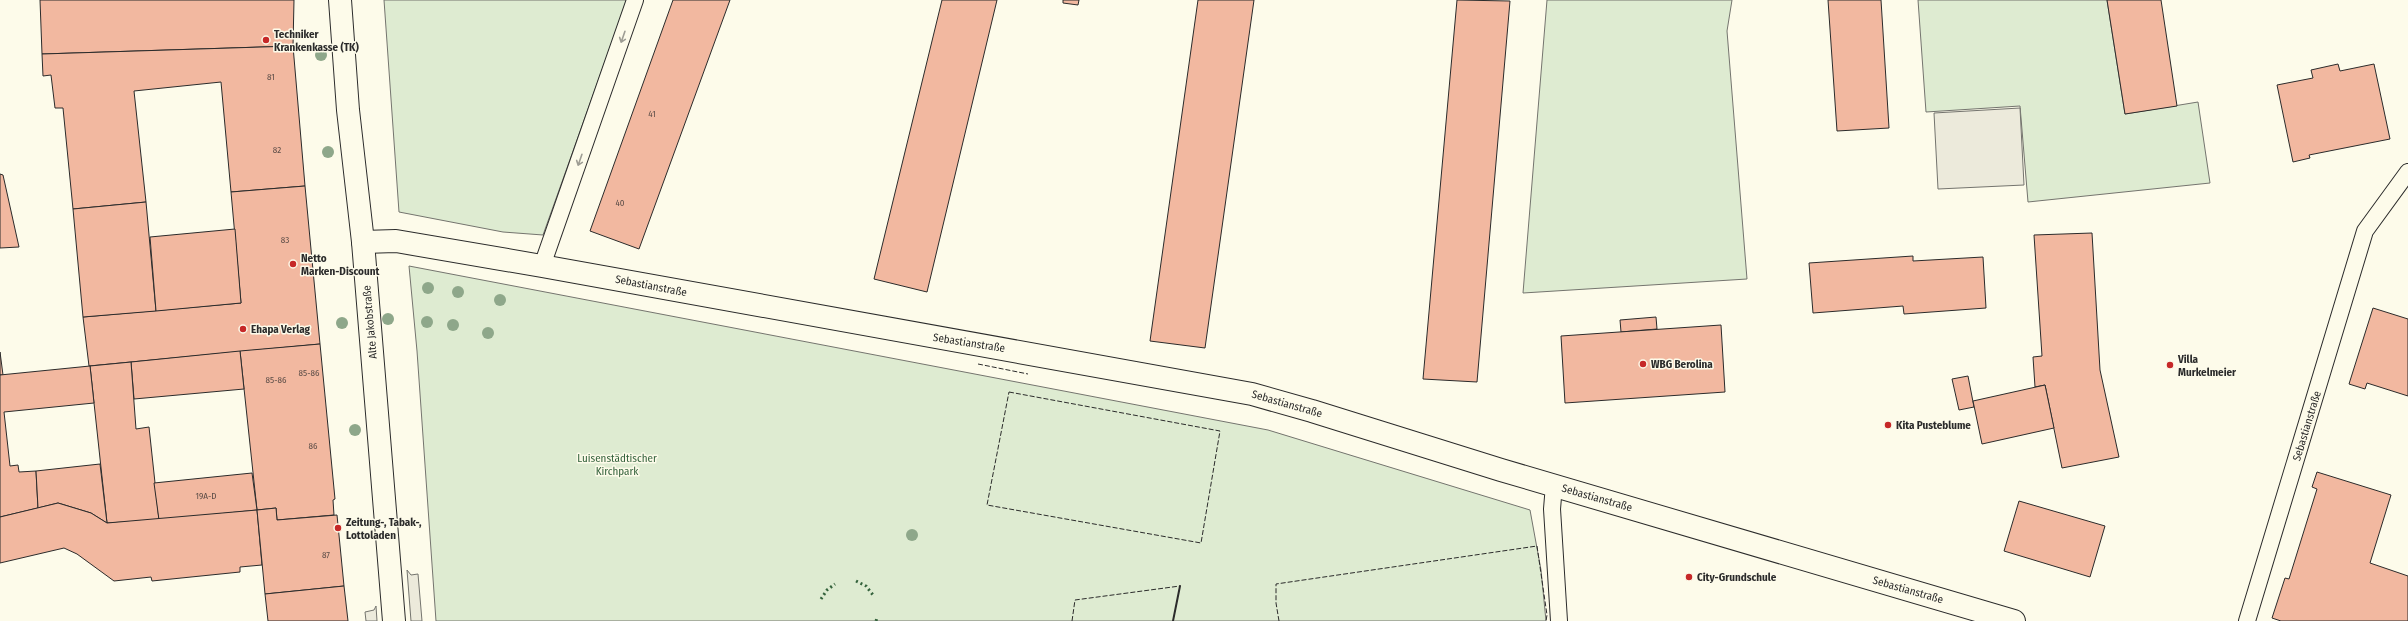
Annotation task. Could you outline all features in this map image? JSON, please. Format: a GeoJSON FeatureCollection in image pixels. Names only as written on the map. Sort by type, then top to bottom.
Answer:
{"type":"FeatureCollection","features":[{"type":"Feature","properties":{"kind":"street","name":"Alte Jakobstraße"},"geometry":{"type":"LineString","coordinates":[[340,0],[348,110],[363,242],[394,621]]}},
{"type":"Feature","properties":{"kind":"street","name":"Sebastianstraße"},"geometry":{"type":"LineString","coordinates":[[363,242],[396,242],[542,266],[1252,394],[2014,621]]}},
{"type":"Feature","properties":{"kind":"lane"},"geometry":{"type":"LineString","coordinates":[[542,266],[635,0]]}},
{"type":"Feature","properties":{"kind":"lane","name":"Sebastianstraße"},"geometry":{"type":"LineString","coordinates":[[2246,621],[2365,231],[2408,172]]}},
{"type":"Feature","properties":{"kind":"lane"},"geometry":{"type":"LineString","coordinates":[[1554,485],[1552,509],[1559,621]]}},
{"type":"Feature","properties":{"kind":"green space"},"geometry":{"type":"Polygon","coordinates":[[[384,0],[627,0],[543,235],[503,232],[399,212],[384,0]]]}},
{"type":"Feature","properties":{"kind":"green space"},"geometry":{"type":"Polygon","coordinates":[[[1547,0],[1732,0],[1727,31],[1747,279],[1523,293],[1547,0]]]}},
{"type":"Feature","properties":{"kind":"green space"},"geometry":{"type":"Polygon","coordinates":[[[1918,0],[2107,0],[2125,114],[2198,102],[2210,183],[2028,202],[2020,106],[1926,112],[1918,0]]]}},
{"type":"Feature","properties":{"kind":"green space","name":"Luisenstädtischer Kirchpark"},"geometry":{"type":"Polygon","coordinates":[[[409,266],[1268,430],[1530,510],[1541,570],[1546,621],[436,621],[417,351],[409,266]]]}},
{"type":"Feature","properties":{"kind":"shaded area"},"geometry":{"type":"Polygon","coordinates":[[[2020,108],[2024,185],[1938,189],[1934,113],[2020,108]]]}},
{"type":"Feature","properties":{"kind":"shaded area"},"geometry":{"type":"Polygon","coordinates":[[[407,570],[411,575],[418,574],[422,621],[411,621],[407,570]]]}},
{"type":"Feature","properties":{"kind":"shaded area"},"geometry":{"type":"Polygon","coordinates":[[[376,606],[377,621],[366,621],[365,612],[374,610],[376,606]]]}},
{"type":"Feature","properties":{"kind":"building"},"geometry":{"type":"Polygon","coordinates":[[[40,0],[294,0],[293,46],[42,54],[40,0]]]}},
{"type":"Feature","properties":{"kind":"building"},"geometry":{"type":"Polygon","coordinates":[[[673,0],[730,0],[639,249],[590,231],[673,0]]]}},
{"type":"Feature","properties":{"kind":"building"},"geometry":{"type":"Polygon","coordinates":[[[942,0],[997,0],[927,292],[874,279],[942,0]]]}},
{"type":"Feature","properties":{"kind":"building"},"geometry":{"type":"Polygon","coordinates":[[[1063,0],[1079,0],[1078,5],[1063,3],[1063,0]]]}},
{"type":"Feature","properties":{"kind":"building"},"geometry":{"type":"Polygon","coordinates":[[[1198,0],[1254,0],[1205,348],[1150,341],[1198,0]]]}},
{"type":"Feature","properties":{"kind":"building"},"geometry":{"type":"Polygon","coordinates":[[[1457,0],[1510,1],[1477,382],[1423,379],[1457,0]]]}},
{"type":"Feature","properties":{"kind":"building"},"geometry":{"type":"Polygon","coordinates":[[[1828,0],[1881,0],[1889,128],[1837,131],[1828,0]]]}},
{"type":"Feature","properties":{"kind":"building"},"geometry":{"type":"Polygon","coordinates":[[[2107,0],[2161,0],[2177,106],[2125,114],[2107,0]]]}},
{"type":"Feature","properties":{"kind":"building"},"geometry":{"type":"Polygon","coordinates":[[[293,46],[305,186],[231,192],[221,82],[134,91],[146,202],[73,209],[63,108],[55,108],[51,75],[43,76],[42,54],[293,46]]]}},
{"type":"Feature","properties":{"kind":"building"},"geometry":{"type":"Polygon","coordinates":[[[2338,64],[2340,71],[2374,64],[2390,139],[2309,155],[2310,158],[2293,162],[2277,85],[2313,78],[2311,70],[2338,64]]]}},
{"type":"Feature","properties":{"kind":"building"},"geometry":{"type":"Polygon","coordinates":[[[0,174],[3,175],[19,247],[0,248],[0,174]]]}},
{"type":"Feature","properties":{"kind":"building"},"geometry":{"type":"Polygon","coordinates":[[[305,186],[320,344],[89,366],[83,317],[241,303],[231,192],[305,186]]]}},
{"type":"Feature","properties":{"kind":"building"},"geometry":{"type":"Polygon","coordinates":[[[146,202],[156,311],[83,317],[73,209],[146,202]]]}},
{"type":"Feature","properties":{"kind":"building"},"geometry":{"type":"Polygon","coordinates":[[[235,229],[241,303],[156,311],[150,237],[235,229]]]}},
{"type":"Feature","properties":{"kind":"building"},"geometry":{"type":"Polygon","coordinates":[[[2092,233],[2100,370],[2119,457],[2062,468],[2045,385],[2035,387],[2033,357],[2042,356],[2034,235],[2092,233]]]}},
{"type":"Feature","properties":{"kind":"building"},"geometry":{"type":"Polygon","coordinates":[[[1913,256],[1913,261],[1983,257],[1986,308],[1904,314],[1903,306],[1813,313],[1809,263],[1913,256]]]}},
{"type":"Feature","properties":{"kind":"building"},"geometry":{"type":"Polygon","coordinates":[[[2373,308],[2408,319],[2408,396],[2367,383],[2365,389],[2349,384],[2373,308]]]}},
{"type":"Feature","properties":{"kind":"building"},"geometry":{"type":"Polygon","coordinates":[[[1656,317],[1657,329],[1621,332],[1620,320],[1656,317]]]}},
{"type":"Feature","properties":{"kind":"building","name":"WBG Berolina"},"geometry":{"type":"Polygon","coordinates":[[[1721,325],[1725,392],[1565,403],[1561,336],[1721,325]]]}},
{"type":"Feature","properties":{"kind":"building"},"geometry":{"type":"Polygon","coordinates":[[[320,344],[335,499],[333,500],[334,515],[277,520],[276,508],[257,510],[240,351],[320,344]]]}},
{"type":"Feature","properties":{"kind":"building"},"geometry":{"type":"Polygon","coordinates":[[[240,351],[244,389],[134,399],[131,362],[240,351]]]}},
{"type":"Feature","properties":{"kind":"building"},"geometry":{"type":"Polygon","coordinates":[[[0,352],[3,375],[0,375],[0,352]]]}},
{"type":"Feature","properties":{"kind":"building"},"geometry":{"type":"Polygon","coordinates":[[[131,362],[136,429],[149,427],[159,520],[107,523],[90,366],[131,362]]]}},
{"type":"Feature","properties":{"kind":"building"},"geometry":{"type":"Polygon","coordinates":[[[90,366],[94,403],[4,412],[10,466],[18,465],[19,472],[36,471],[38,508],[0,517],[0,375],[90,366]]]}},
{"type":"Feature","properties":{"kind":"building"},"geometry":{"type":"Polygon","coordinates":[[[1968,376],[1974,407],[1959,410],[1952,379],[1968,376]]]}},
{"type":"Feature","properties":{"kind":"building"},"geometry":{"type":"Polygon","coordinates":[[[2045,385],[2054,428],[1982,444],[1973,401],[2045,385]]]}},
{"type":"Feature","properties":{"kind":"building"},"geometry":{"type":"Polygon","coordinates":[[[100,464],[107,523],[91,513],[58,503],[38,508],[36,471],[100,464]]]}},
{"type":"Feature","properties":{"kind":"building"},"geometry":{"type":"Polygon","coordinates":[[[2317,472],[2391,495],[2370,563],[2408,576],[2408,621],[2281,621],[2272,618],[2285,578],[2289,579],[2317,489],[2312,487],[2317,472]]]}},
{"type":"Feature","properties":{"kind":"building"},"geometry":{"type":"Polygon","coordinates":[[[252,473],[257,510],[159,520],[154,483],[252,473]]]}},
{"type":"Feature","properties":{"kind":"building"},"geometry":{"type":"Polygon","coordinates":[[[2019,501],[2105,526],[2090,577],[2004,551],[2019,501]]]}},
{"type":"Feature","properties":{"kind":"building"},"geometry":{"type":"Polygon","coordinates":[[[58,503],[91,513],[107,523],[257,510],[262,565],[240,567],[240,572],[152,581],[151,577],[114,581],[77,554],[64,548],[0,563],[0,517],[58,503]]]}},
{"type":"Feature","properties":{"kind":"building"},"geometry":{"type":"Polygon","coordinates":[[[276,508],[277,520],[337,515],[344,586],[265,594],[257,510],[276,508]]]}},
{"type":"Feature","properties":{"kind":"building"},"geometry":{"type":"Polygon","coordinates":[[[344,586],[348,621],[268,621],[265,594],[344,586]]]}},
{"type":"Feature","properties":{"kind":"hedge"},"geometry":{"type":"LineString","coordinates":[[856,581],[866,586],[873,595]]}},
{"type":"Feature","properties":{"kind":"hedge"},"geometry":{"type":"LineString","coordinates":[[821,599],[827,590],[835,584]]}},
{"type":"Feature","properties":{"kind":"fence"},"geometry":{"type":"LineString","coordinates":[[978,364],[1028,374]]}},
{"type":"Feature","properties":{"kind":"fence"},"geometry":{"type":"LineString","coordinates":[[1009,392],[1220,431],[1201,543],[987,505],[1009,392]]}},
{"type":"Feature","properties":{"kind":"fence"},"geometry":{"type":"LineString","coordinates":[[1279,621],[1276,603],[1276,584],[1537,546],[1547,615],[1546,621]]}},
{"type":"Feature","properties":{"kind":"fence"},"geometry":{"type":"LineString","coordinates":[[1072,621],[1075,600],[1180,586]]}},
{"type":"Feature","properties":{"kind":"wall"},"geometry":{"type":"LineString","coordinates":[[1173,621],[1180,586]]}},
{"type":"Feature","properties":{"kind":"place","name":"Techniker Krankenkasse (TK)"},"geometry":{"type":"Point","coordinates":[266,40]}},
{"type":"Feature","properties":{"kind":"place","name":"Netto Marken-Discount"},"geometry":{"type":"Point","coordinates":[293,264]}},
{"type":"Feature","properties":{"kind":"place","name":"Ehapa Verlag"},"geometry":{"type":"Point","coordinates":[243,329]}},
{"type":"Feature","properties":{"kind":"place","name":"WBG Berolina"},"geometry":{"type":"Point","coordinates":[1643,364]}},
{"type":"Feature","properties":{"kind":"place","name":"Villa Murkelmeier"},"geometry":{"type":"Point","coordinates":[2170,365]}},
{"type":"Feature","properties":{"kind":"place","name":"Kita Pusteblume"},"geometry":{"type":"Point","coordinates":[1888,425]}},
{"type":"Feature","properties":{"kind":"place","name":"Zeitung-, Tabak-, Lottoladen"},"geometry":{"type":"Point","coordinates":[338,528]}},
{"type":"Feature","properties":{"kind":"place","name":"City-Grundschule"},"geometry":{"type":"Point","coordinates":[1689,577]}}]}
